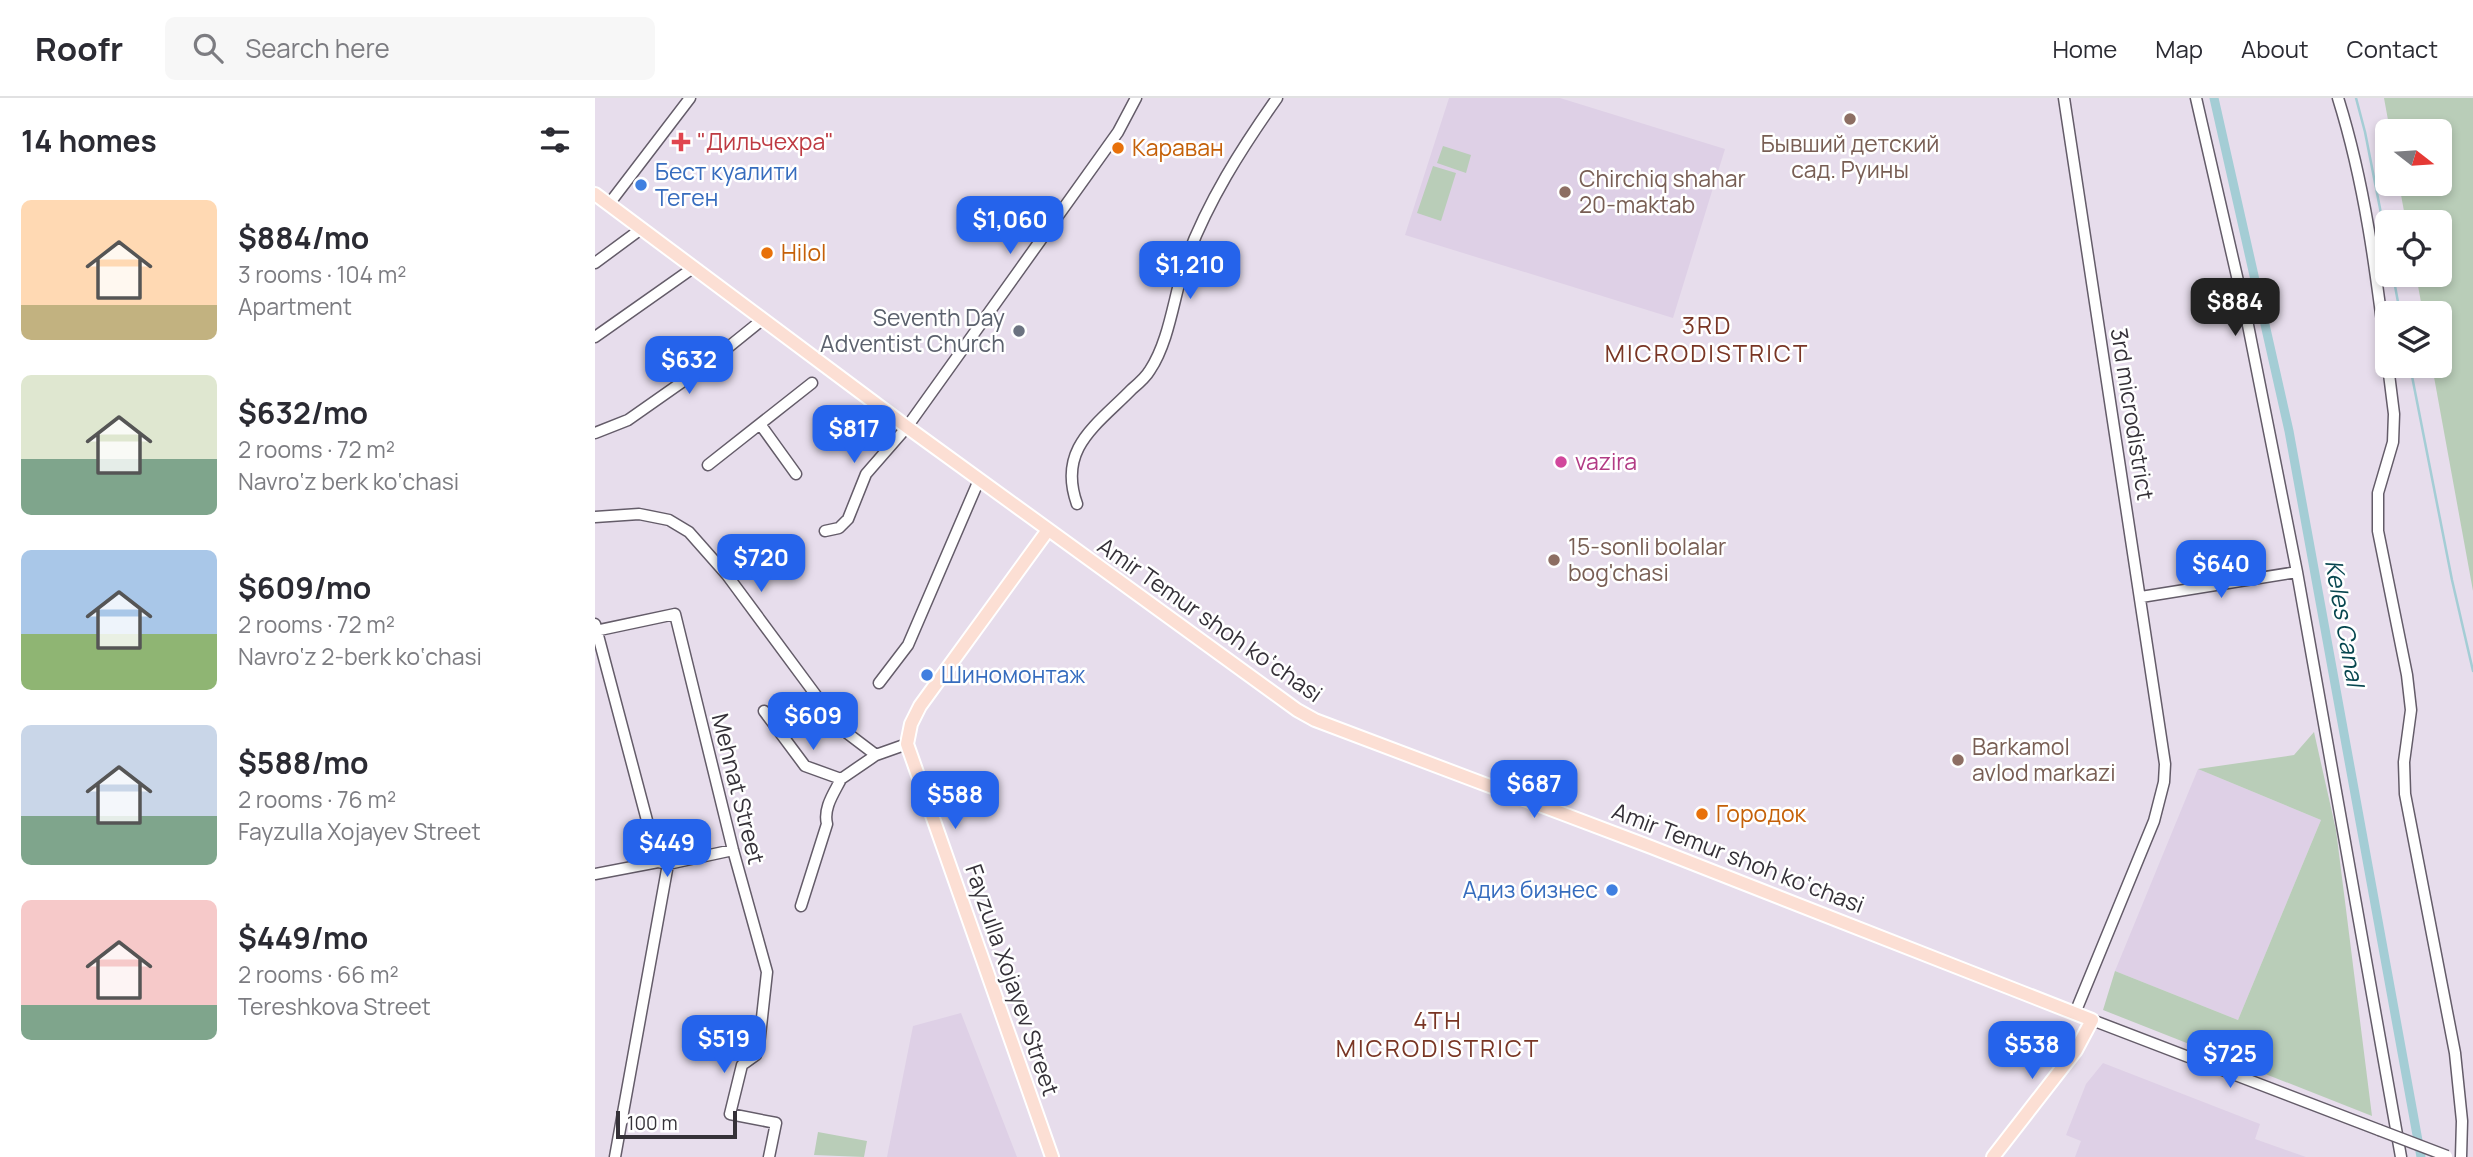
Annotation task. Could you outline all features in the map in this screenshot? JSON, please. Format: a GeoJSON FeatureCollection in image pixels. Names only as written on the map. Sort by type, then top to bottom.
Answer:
{"type":"FeatureCollection","features":[{"type":"Feature","properties":{"kind":"main road","name":"Amir Temur shoh ko‘chasi"},"geometry":{"type":"LineString","coordinates":[[595,194],[907,428],[1279,699],[1315,720],[1640,843],[2092,1020]]}},
{"type":"Feature","properties":{"kind":"main road"},"geometry":{"type":"LineString","coordinates":[[907,744],[911,724],[920,706],[1048,530]]}},
{"type":"Feature","properties":{"kind":"main road","name":"Fayzulla Xojayev Street"},"geometry":{"type":"LineString","coordinates":[[907,744],[1052,1157]]}},
{"type":"Feature","properties":{"kind":"main road"},"geometry":{"type":"LineString","coordinates":[[1993,1157],[2076,1050],[2092,1020]]}},
{"type":"Feature","properties":{"kind":"street"},"geometry":{"type":"LineString","coordinates":[[609,205],[690,98]]}},
{"type":"Feature","properties":{"kind":"street"},"geometry":{"type":"LineString","coordinates":[[825,531],[839,528],[848,519],[866,474],[907,428],[1118,132],[1136,98]]}},
{"type":"Feature","properties":{"kind":"street"},"geometry":{"type":"LineString","coordinates":[[1077,504],[1070,485],[1081,439],[1149,372],[1159,351],[1186,260],[1218,188],[1277,98]]}},
{"type":"Feature","properties":{"kind":"street","name":"3rd microdistrict"},"geometry":{"type":"LineString","coordinates":[[2064,98],[2165,764],[2164,782],[2154,821],[2074,1013]]}},
{"type":"Feature","properties":{"kind":"street"},"geometry":{"type":"LineString","coordinates":[[2196,98],[2247,320],[2297,572],[2402,1157]]}},
{"type":"Feature","properties":{"kind":"street"},"geometry":{"type":"LineString","coordinates":[[2338,98],[2352,143],[2365,205],[2378,301]]}},
{"type":"Feature","properties":{"kind":"street"},"geometry":{"type":"LineString","coordinates":[[595,262],[641,229]]}},
{"type":"Feature","properties":{"kind":"street"},"geometry":{"type":"LineString","coordinates":[[595,337],[693,268]]}},
{"type":"Feature","properties":{"kind":"street"},"geometry":{"type":"LineString","coordinates":[[595,433],[639,412],[705,366],[762,320]]}},
{"type":"Feature","properties":{"kind":"street"},"geometry":{"type":"LineString","coordinates":[[2389,378],[2394,414],[2393,442],[2378,493],[2378,531],[2407,675],[2411,710],[2404,762],[2405,794],[2455,1053],[2462,1121],[2461,1157]]}},
{"type":"Feature","properties":{"kind":"street"},"geometry":{"type":"LineString","coordinates":[[708,465],[812,383]]}},
{"type":"Feature","properties":{"kind":"street"},"geometry":{"type":"LineString","coordinates":[[760,424],[796,474]]}},
{"type":"Feature","properties":{"kind":"street"},"geometry":{"type":"LineString","coordinates":[[879,683],[908,645],[979,480]]}},
{"type":"Feature","properties":{"kind":"street"},"geometry":{"type":"LineString","coordinates":[[595,517],[639,514],[669,520],[689,532],[727,575],[847,733],[876,755]]}},
{"type":"Feature","properties":{"kind":"street"},"geometry":{"type":"LineString","coordinates":[[2141,597],[2297,572]]}},
{"type":"Feature","properties":{"kind":"street","name":"Mehnat Street"},"geometry":{"type":"LineString","coordinates":[[596,628],[675,614],[733,850],[767,972],[759,1045],[756,1055],[742,1065],[730,1114],[776,1123],[769,1157]]}},
{"type":"Feature","properties":{"kind":"street"},"geometry":{"type":"LineString","coordinates":[[596,628],[663,863],[615,1157]]}},
{"type":"Feature","properties":{"kind":"street"},"geometry":{"type":"LineString","coordinates":[[765,711],[805,766],[841,779]]}},
{"type":"Feature","properties":{"kind":"street"},"geometry":{"type":"LineString","coordinates":[[801,906],[827,824],[825,820],[828,803],[841,779],[876,755],[907,744]]}},
{"type":"Feature","properties":{"kind":"street"},"geometry":{"type":"LineString","coordinates":[[595,874],[733,850]]}},
{"type":"Feature","properties":{"kind":"street"},"geometry":{"type":"LineString","coordinates":[[2092,1020],[2448,1157]]}},
{"type":"Feature","properties":{"kind":"shaded area","name":"Chirchiq shahar 20-maktab"},"geometry":{"type":"Polygon","coordinates":[[[1449,98],[1560,98],[1725,149],[1673,318],[1405,235],[1449,98]]]}},
{"type":"Feature","properties":{"kind":"shaded area"},"geometry":{"type":"Polygon","coordinates":[[[2198,769],[2321,820],[2238,1020],[2115,971],[2198,769]]]}},
{"type":"Feature","properties":{"kind":"shaded area"},"geometry":{"type":"Polygon","coordinates":[[[961,1013],[1017,1157],[887,1157],[913,1026],[961,1013]]]}},
{"type":"Feature","properties":{"kind":"shaded area"},"geometry":{"type":"Polygon","coordinates":[[[2103,1063],[2260,1124],[2255,1139],[2306,1157],[2075,1157],[2081,1141],[2066,1135],[2086,1084],[2103,1063]]]}},
{"type":"Feature","properties":{"kind":"green space"},"geometry":{"type":"Polygon","coordinates":[[[2384,98],[2473,98],[2473,591],[2434,378],[2452,378],[2452,301],[2421,301],[2418,287],[2452,287],[2452,210],[2404,210],[2401,196],[2452,196],[2452,119],[2388,119],[2384,98]]]}},
{"type":"Feature","properties":{"kind":"green space"},"geometry":{"type":"Polygon","coordinates":[[[1443,146],[1471,155],[1466,173],[1437,163],[1443,146]]]}},
{"type":"Feature","properties":{"kind":"green space"},"geometry":{"type":"Polygon","coordinates":[[[1433,166],[1456,173],[1441,221],[1417,213],[1433,166]]]}},
{"type":"Feature","properties":{"kind":"green space"},"geometry":{"type":"Polygon","coordinates":[[[2314,732],[2336,830],[2372,1116],[2103,1010],[2115,971],[2238,1020],[2321,820],[2198,769],[2294,755],[2314,732]]]}},
{"type":"Feature","properties":{"kind":"green space"},"geometry":{"type":"Polygon","coordinates":[[[818,1132],[867,1141],[864,1157],[814,1155],[818,1132]]]}},
{"type":"Feature","properties":{"kind":"waterway","name":"Keles Canal"},"geometry":{"type":"LineString","coordinates":[[2214,98],[2289,431],[2421,1157]]}},
{"type":"Feature","properties":{"kind":"waterway"},"geometry":{"type":"LineString","coordinates":[[2356,98],[2380,210]]}},
{"type":"Feature","properties":{"kind":"waterway"},"geometry":{"type":"LineString","coordinates":[[2395,287],[2398,301]]}},
{"type":"Feature","properties":{"kind":"waterway"},"geometry":{"type":"LineString","coordinates":[[2412,378],[2452,580],[2473,671]]}},
{"type":"Feature","properties":{"kind":"place","name":"Бывший детский сад. Руины"},"geometry":{"type":"Point","coordinates":[1850,119]}},
{"type":"Feature","properties":{"kind":"place","name":"\"Дильчехра\""},"geometry":{"type":"Point","coordinates":[681,142]}},
{"type":"Feature","properties":{"kind":"place","name":"Караван"},"geometry":{"type":"Point","coordinates":[1118,148]}},
{"type":"Feature","properties":{"kind":"place","name":"Бест куалити Теген"},"geometry":{"type":"Point","coordinates":[641,185]}},
{"type":"Feature","properties":{"kind":"place","name":"Chirchiq shahar 20-maktab"},"geometry":{"type":"Point","coordinates":[1565,192]}},
{"type":"Feature","properties":{"kind":"place","name":"Hilol"},"geometry":{"type":"Point","coordinates":[767,253]}},
{"type":"Feature","properties":{"kind":"place","name":"Seventh Day Adventist Church"},"geometry":{"type":"Point","coordinates":[1019,331]}},
{"type":"Feature","properties":{"kind":"place","name":"vazira"},"geometry":{"type":"Point","coordinates":[1561,462]}},
{"type":"Feature","properties":{"kind":"place","name":"15-sonli bolalar bog'chasi"},"geometry":{"type":"Point","coordinates":[1554,560]}},
{"type":"Feature","properties":{"kind":"place","name":"Шиномонтаж"},"geometry":{"type":"Point","coordinates":[927,675]}},
{"type":"Feature","properties":{"kind":"place","name":"Barkamol avlod markazi"},"geometry":{"type":"Point","coordinates":[1958,760]}},
{"type":"Feature","properties":{"kind":"place","name":"Городок"},"geometry":{"type":"Point","coordinates":[1702,814]}},
{"type":"Feature","properties":{"kind":"place","name":"Адиз бизнес"},"geometry":{"type":"Point","coordinates":[1612,890]}},
{"type":"Feature","properties":{"kind":"district","name":"3RD MICRODISTRICT"},"geometry":{"type":"Point","coordinates":[1707,340]}},
{"type":"Feature","properties":{"kind":"district","name":"4TH MICRODISTRICT"},"geometry":{"type":"Point","coordinates":[1438,1035]}}]}
